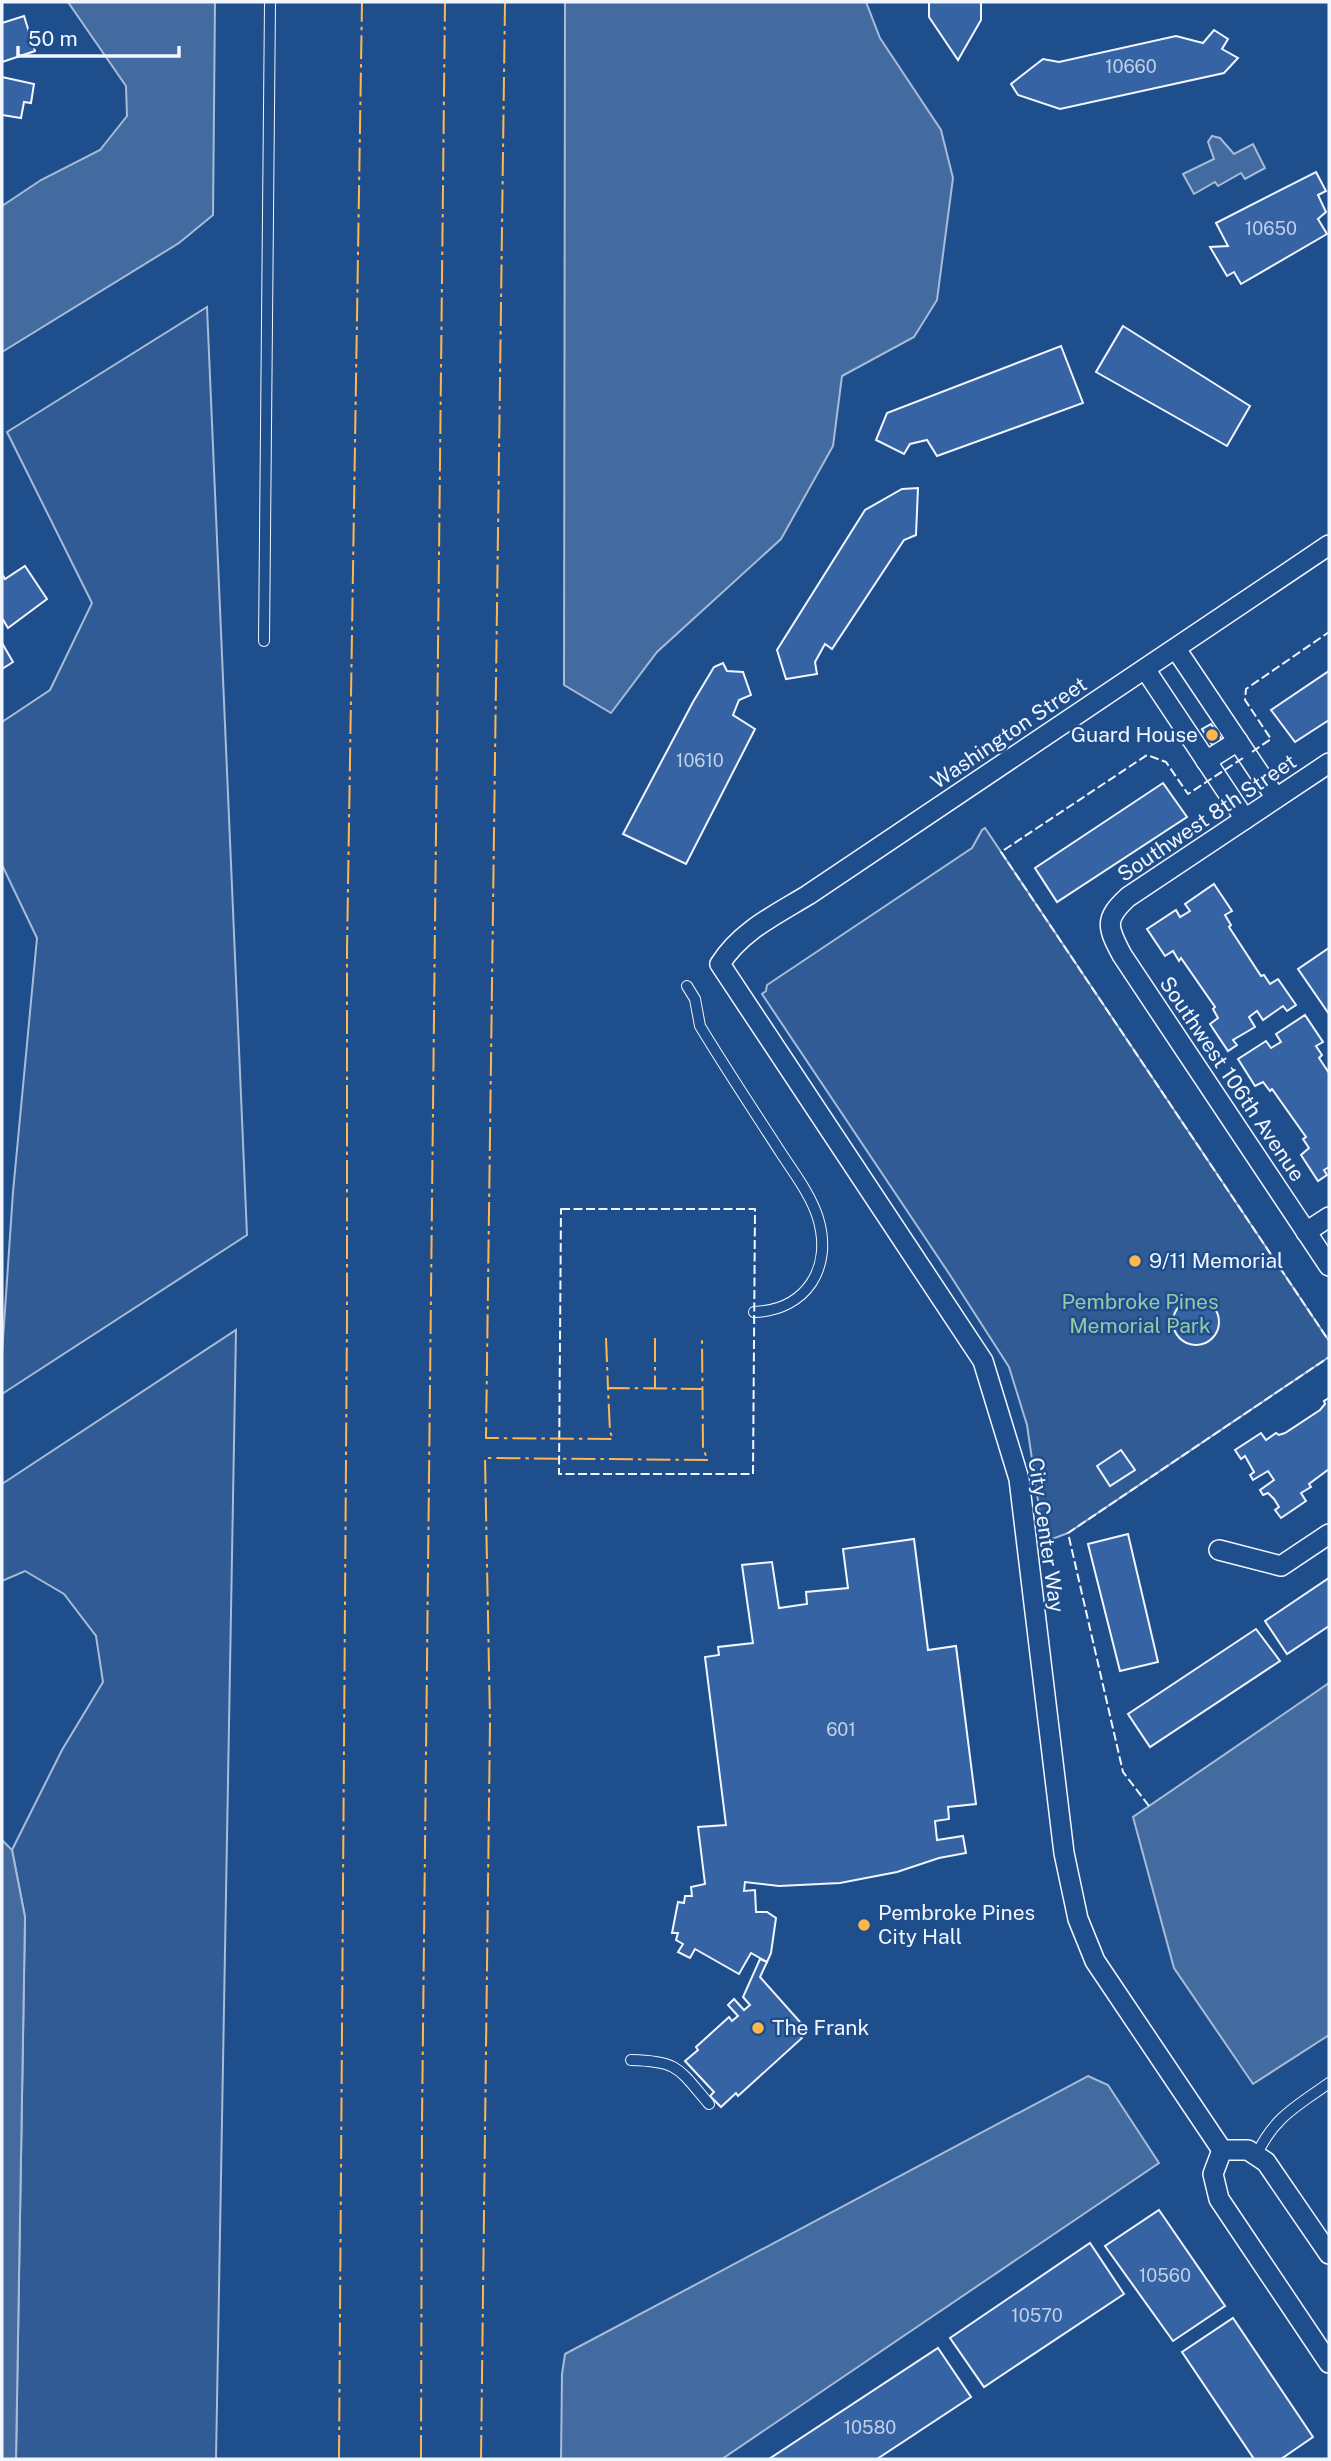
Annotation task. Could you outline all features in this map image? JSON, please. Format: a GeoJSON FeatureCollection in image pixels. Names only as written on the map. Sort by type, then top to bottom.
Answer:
{"type":"FeatureCollection","features":[{"type":"Feature","properties":{"kind":"street","name":"Washington Street"},"geometry":{"type":"LineString","coordinates":[[720,964],[729,949],[743,935],[808,895],[1329,545]]}},
{"type":"Feature","properties":{"kind":"street"},"geometry":{"type":"LineString","coordinates":[[1177,649],[1276,797]]}},
{"type":"Feature","properties":{"kind":"street"},"geometry":{"type":"LineString","coordinates":[[1145,669],[1245,819]]}},
{"type":"Feature","properties":{"kind":"street"},"geometry":{"type":"LineString","coordinates":[[1206,761],[1238,741]]}},
{"type":"Feature","properties":{"kind":"street","name":"Southwest 8th Street"},"geometry":{"type":"LineString","coordinates":[[1112,913],[1128,897],[1329,763]]}},
{"type":"Feature","properties":{"kind":"street","name":"Southwest 106th Avenue"},"geometry":{"type":"LineString","coordinates":[[1112,913],[1109,923],[1111,935],[1122,954],[1329,1266]]}},
{"type":"Feature","properties":{"kind":"street","name":"City Center Way"},"geometry":{"type":"LineString","coordinates":[[720,964],[983,1361],[1018,1479],[1064,1853],[1078,1919],[1100,1969],[1222,2150]]}},
{"type":"Feature","properties":{"kind":"street"},"geometry":{"type":"LineString","coordinates":[[1306,1232],[1329,1217]]}},
{"type":"Feature","properties":{"kind":"street"},"geometry":{"type":"LineString","coordinates":[[1219,1550],[1281,1566],[1329,1534]]}},
{"type":"Feature","properties":{"kind":"street"},"geometry":{"type":"LineString","coordinates":[[1329,2254],[1266,2162],[1256,2154],[1236,2148],[1222,2150],[1213,2174],[1219,2199],[1329,2363]]}},
{"type":"Feature","properties":{"kind":"lane"},"geometry":{"type":"LineString","coordinates":[[264,641],[270,2]]}},
{"type":"Feature","properties":{"kind":"lane"},"geometry":{"type":"LineString","coordinates":[[687,986],[695,999],[701,1026],[798,1180],[819,1220],[822,1251],[819,1270],[811,1284],[792,1302],[770,1310],[754,1312]]}},
{"type":"Feature","properties":{"kind":"lane"},"geometry":{"type":"LineString","coordinates":[[631,2060],[668,2063],[685,2076],[709,2104]]}},
{"type":"Feature","properties":{"kind":"lane"},"geometry":{"type":"LineString","coordinates":[[1256,2154],[1266,2134],[1280,2118],[1329,2083]]}},
{"type":"Feature","properties":{"kind":"shaded area"},"geometry":{"type":"Polygon","coordinates":[[[68,2],[215,2],[213,215],[179,243],[2,352],[2,206],[41,180],[100,150],[127,116],[126,86],[68,2]]]}},
{"type":"Feature","properties":{"kind":"shaded area"},"geometry":{"type":"Polygon","coordinates":[[[565,2],[866,2],[880,38],[941,130],[953,178],[937,300],[914,337],[842,376],[833,446],[781,539],[657,652],[611,713],[564,685],[565,2]]]}},
{"type":"Feature","properties":{"kind":"shaded area"},"geometry":{"type":"Polygon","coordinates":[[[1212,136],[1220,138],[1234,154],[1253,144],[1265,168],[1245,179],[1241,173],[1218,186],[1215,182],[1194,194],[1183,174],[1214,159],[1208,142],[1212,136]]]}},
{"type":"Feature","properties":{"kind":"shaded area"},"geometry":{"type":"Polygon","coordinates":[[[207,307],[247,1235],[2,1394],[2,1354],[13,1192],[37,938],[2,865],[2,722],[50,690],[92,603],[7,432],[207,307]]]}},
{"type":"Feature","properties":{"kind":"shaded area","name":"Pembroke Pines Memorial Park"},"geometry":{"type":"Polygon","coordinates":[[[985,828],[1329,1341],[1329,1357],[1068,1533],[1044,1542],[1027,1425],[1009,1367],[762,994],[767,985],[972,848],[985,828]]]}},
{"type":"Feature","properties":{"kind":"shaded area"},"geometry":{"type":"Polygon","coordinates":[[[236,1330],[216,2459],[16,2459],[25,1917],[12,1850],[62,1750],[103,1682],[96,1636],[64,1594],[25,1571],[2,1581],[2,1484],[236,1330]]]}},
{"type":"Feature","properties":{"kind":"shaded area"},"geometry":{"type":"Polygon","coordinates":[[[1329,1683],[1329,2035],[1253,2084],[1174,1968],[1133,1817],[1329,1683]]]}},
{"type":"Feature","properties":{"kind":"shaded area"},"geometry":{"type":"Polygon","coordinates":[[[2,1840],[12,1850],[25,1917],[16,2459],[2,2459],[2,1840]]]}},
{"type":"Feature","properties":{"kind":"shaded area"},"geometry":{"type":"Polygon","coordinates":[[[1088,2076],[1108,2085],[1159,2163],[722,2459],[561,2459],[562,2374],[565,2354],[1088,2076]]]}},
{"type":"Feature","properties":{"kind":"building"},"geometry":{"type":"Polygon","coordinates":[[[929,2],[981,2],[981,20],[958,60],[929,17],[929,2]]]}},
{"type":"Feature","properties":{"kind":"building"},"geometry":{"type":"Polygon","coordinates":[[[24,16],[35,51],[2,62],[2,23],[24,16]]]}},
{"type":"Feature","properties":{"kind":"building"},"geometry":{"type":"Polygon","coordinates":[[[1214,30],[1228,39],[1222,49],[1238,58],[1224,73],[1060,109],[1018,95],[1011,84],[1043,59],[1059,62],[1176,36],[1203,43],[1214,30]]]}},
{"type":"Feature","properties":{"kind":"building"},"geometry":{"type":"Polygon","coordinates":[[[2,77],[34,84],[31,103],[24,102],[21,118],[2,115],[2,77]]]}},
{"type":"Feature","properties":{"kind":"building"},"geometry":{"type":"Polygon","coordinates":[[[1316,172],[1326,191],[1318,195],[1326,212],[1318,219],[1327,234],[1241,284],[1234,272],[1227,276],[1210,247],[1228,246],[1216,223],[1316,172]]]}},
{"type":"Feature","properties":{"kind":"building"},"geometry":{"type":"Polygon","coordinates":[[[1123,326],[1250,406],[1227,446],[1096,372],[1123,326]]]}},
{"type":"Feature","properties":{"kind":"building"},"geometry":{"type":"Polygon","coordinates":[[[1061,346],[1083,403],[937,456],[927,440],[910,444],[904,454],[876,440],[887,413],[1061,346]]]}},
{"type":"Feature","properties":{"kind":"building"},"geometry":{"type":"Polygon","coordinates":[[[918,488],[916,535],[904,540],[832,649],[825,644],[815,662],[817,674],[786,679],[777,650],[865,510],[902,489],[918,488]]]}},
{"type":"Feature","properties":{"kind":"building"},"geometry":{"type":"Polygon","coordinates":[[[25,566],[47,599],[8,628],[2,618],[2,574],[5,579],[25,566]]]}},
{"type":"Feature","properties":{"kind":"building"},"geometry":{"type":"Polygon","coordinates":[[[2,643],[13,662],[2,669],[2,643]]]}},
{"type":"Feature","properties":{"kind":"building"},"geometry":{"type":"Polygon","coordinates":[[[723,663],[727,671],[743,672],[751,695],[739,700],[733,715],[755,729],[686,864],[623,834],[693,702],[714,667],[723,663]]]}},
{"type":"Feature","properties":{"kind":"building"},"geometry":{"type":"Polygon","coordinates":[[[1329,671],[1329,720],[1295,742],[1271,710],[1329,671]]]}},
{"type":"Feature","properties":{"kind":"building","name":"Guard House"},"geometry":{"type":"Polygon","coordinates":[[[1211,724],[1222,740],[1213,746],[1202,729],[1211,724]]]}},
{"type":"Feature","properties":{"kind":"building"},"geometry":{"type":"Polygon","coordinates":[[[1163,783],[1187,817],[1057,902],[1035,868],[1163,783]]]}},
{"type":"Feature","properties":{"kind":"building"},"geometry":{"type":"Polygon","coordinates":[[[1214,884],[1232,911],[1225,915],[1231,925],[1229,927],[1261,976],[1264,975],[1270,984],[1278,979],[1296,1005],[1287,1011],[1283,1006],[1263,1020],[1257,1011],[1249,1017],[1255,1027],[1233,1040],[1237,1045],[1228,1051],[1210,1024],[1218,1018],[1213,1009],[1215,1007],[1181,958],[1179,961],[1173,951],[1165,956],[1147,929],[1176,910],[1180,917],[1190,911],[1185,904],[1214,884]]]}},
{"type":"Feature","properties":{"kind":"building"},"geometry":{"type":"Polygon","coordinates":[[[1329,948],[1329,1014],[1298,969],[1329,948]]]}},
{"type":"Feature","properties":{"kind":"building"},"geometry":{"type":"Polygon","coordinates":[[[1305,1015],[1323,1042],[1316,1046],[1322,1055],[1319,1058],[1329,1073],[1329,1167],[1324,1170],[1327,1175],[1318,1181],[1301,1155],[1309,1148],[1303,1139],[1306,1137],[1272,1089],[1270,1091],[1263,1082],[1255,1086],[1238,1059],[1266,1041],[1271,1048],[1281,1042],[1276,1034],[1305,1015]]]}},
{"type":"Feature","properties":{"kind":"building"},"geometry":{"type":"Polygon","coordinates":[[[1196,1299],[1212,1306],[1219,1322],[1212,1338],[1196,1345],[1180,1338],[1173,1322],[1180,1306],[1196,1299]]]}},
{"type":"Feature","properties":{"kind":"building"},"geometry":{"type":"Polygon","coordinates":[[[1329,1398],[1329,1469],[1301,1493],[1306,1501],[1281,1518],[1275,1510],[1279,1507],[1274,1499],[1268,1493],[1263,1495],[1260,1490],[1274,1480],[1268,1471],[1253,1480],[1250,1475],[1254,1472],[1245,1456],[1241,1459],[1235,1450],[1261,1433],[1266,1440],[1276,1433],[1285,1433],[1320,1410],[1325,1404],[1324,1401],[1329,1398]]]}},
{"type":"Feature","properties":{"kind":"building"},"geometry":{"type":"Polygon","coordinates":[[[1121,1450],[1135,1470],[1110,1486],[1097,1466],[1121,1450]]]}},
{"type":"Feature","properties":{"kind":"building"},"geometry":{"type":"Polygon","coordinates":[[[1128,1534],[1158,1662],[1120,1671],[1088,1544],[1128,1534]]]}},
{"type":"Feature","properties":{"kind":"building","name":"Pembroke Pines City Hall"},"geometry":{"type":"Polygon","coordinates":[[[914,1539],[928,1650],[956,1646],[976,1804],[948,1807],[949,1819],[935,1821],[937,1840],[963,1836],[966,1853],[939,1858],[897,1872],[840,1883],[779,1886],[745,1882],[744,1891],[755,1890],[756,1912],[767,1912],[776,1918],[771,1953],[767,1962],[751,1953],[739,1974],[695,1949],[690,1958],[678,1952],[683,1944],[676,1940],[678,1933],[672,1933],[678,1902],[684,1903],[685,1896],[692,1896],[691,1887],[705,1884],[698,1827],[726,1825],[705,1657],[719,1655],[718,1647],[753,1643],[742,1565],[772,1562],[779,1608],[807,1604],[806,1592],[848,1588],[843,1549],[914,1539]]]}},
{"type":"Feature","properties":{"kind":"building"},"geometry":{"type":"Polygon","coordinates":[[[1329,1578],[1329,1626],[1287,1654],[1265,1621],[1329,1578]]]}},
{"type":"Feature","properties":{"kind":"building"},"geometry":{"type":"Polygon","coordinates":[[[1256,1629],[1280,1661],[1150,1747],[1128,1714],[1256,1629]]]}},
{"type":"Feature","properties":{"kind":"building","name":"The Frank"},"geometry":{"type":"Polygon","coordinates":[[[760,1959],[767,1962],[760,1977],[801,2023],[798,2033],[802,2038],[738,2096],[736,2093],[721,2107],[710,2096],[714,2092],[685,2061],[698,2050],[696,2047],[729,2017],[732,2021],[738,2016],[728,2005],[734,1999],[744,2010],[750,2005],[743,1997],[760,1959]]]}},
{"type":"Feature","properties":{"kind":"building"},"geometry":{"type":"Polygon","coordinates":[[[1159,2210],[1225,2306],[1173,2341],[1105,2246],[1159,2210]]]}},
{"type":"Feature","properties":{"kind":"building"},"geometry":{"type":"Polygon","coordinates":[[[1090,2243],[1124,2294],[984,2387],[950,2338],[1090,2243]]]}},
{"type":"Feature","properties":{"kind":"building"},"geometry":{"type":"Polygon","coordinates":[[[1233,2318],[1313,2437],[1281,2459],[1254,2459],[1182,2352],[1233,2318]]]}},
{"type":"Feature","properties":{"kind":"building"},"geometry":{"type":"Polygon","coordinates":[[[938,2348],[971,2397],[877,2459],[769,2459],[938,2348]]]}},
{"type":"Feature","properties":{"kind":"fence"},"geometry":{"type":"LineString","coordinates":[[1252,752],[1271,739],[1245,700],[1246,689],[1329,632]]}},
{"type":"Feature","properties":{"kind":"fence"},"geometry":{"type":"LineString","coordinates":[[1243,758],[1188,794],[1166,762],[1147,755],[1001,852],[1329,1341]]}},
{"type":"Feature","properties":{"kind":"fence"},"geometry":{"type":"LineString","coordinates":[[561,1209],[755,1209],[753,1474],[559,1474],[561,1209]]}},
{"type":"Feature","properties":{"kind":"fence"},"geometry":{"type":"LineString","coordinates":[[1149,1806],[1123,1772],[1068,1533],[1329,1357]]}},
{"type":"Feature","properties":{"kind":"power"},"geometry":{"type":"LineString","coordinates":[[339,2459],[347,950],[362,2]]}},
{"type":"Feature","properties":{"kind":"power"},"geometry":{"type":"LineString","coordinates":[[421,2459],[422,2123],[445,2]]}},
{"type":"Feature","properties":{"kind":"power"},"geometry":{"type":"LineString","coordinates":[[505,2],[486,1438],[613,1439],[610,1432],[608,1388],[703,1389]]}},
{"type":"Feature","properties":{"kind":"power"},"geometry":{"type":"LineString","coordinates":[[481,2459],[490,1722],[485,1458],[708,1460],[703,1449],[702,1337]]}},
{"type":"Feature","properties":{"kind":"power"},"geometry":{"type":"LineString","coordinates":[[606,1338],[608,1388]]}},
{"type":"Feature","properties":{"kind":"power"},"geometry":{"type":"LineString","coordinates":[[655,1338],[655,1389]]}},
{"type":"Feature","properties":{"kind":"place","name":"Guard House"},"geometry":{"type":"Point","coordinates":[1212,735]}},
{"type":"Feature","properties":{"kind":"place","name":"9/11 Memorial"},"geometry":{"type":"Point","coordinates":[1135,1261]}},
{"type":"Feature","properties":{"kind":"place","name":"Pembroke Pines City Hall"},"geometry":{"type":"Point","coordinates":[864,1925]}},
{"type":"Feature","properties":{"kind":"place","name":"The Frank"},"geometry":{"type":"Point","coordinates":[758,2028]}}]}
